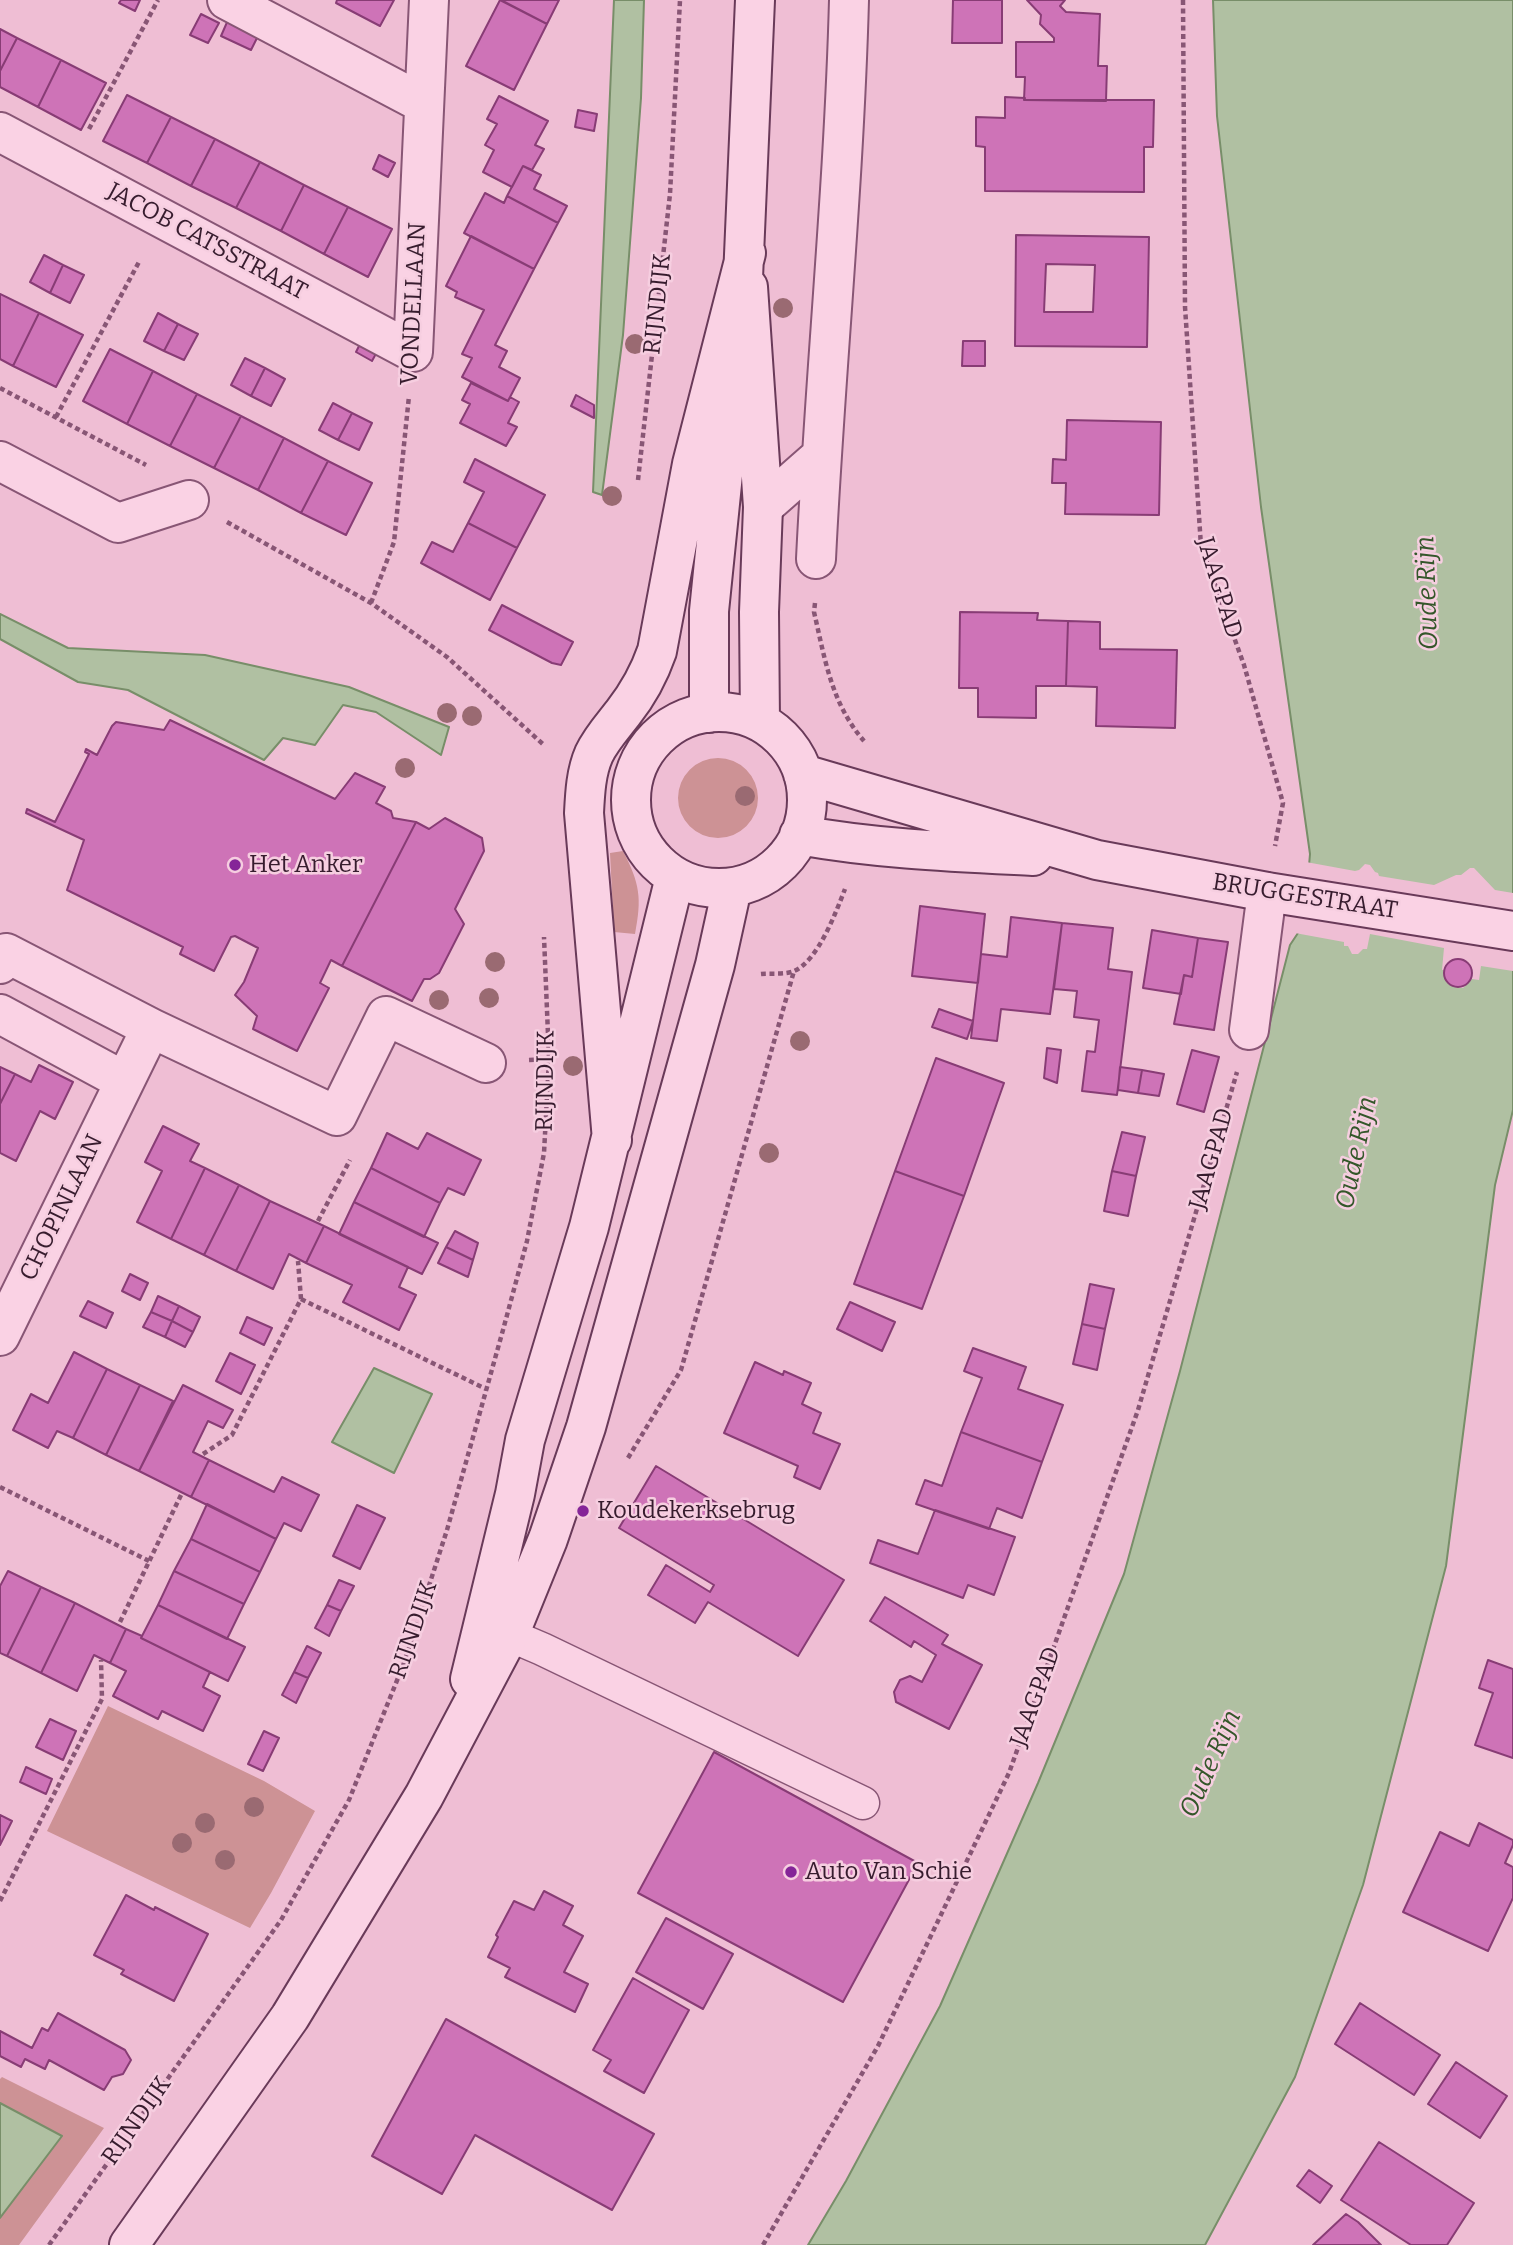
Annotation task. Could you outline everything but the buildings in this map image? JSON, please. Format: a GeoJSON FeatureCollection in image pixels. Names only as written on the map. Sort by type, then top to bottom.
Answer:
{"type":"FeatureCollection","features":[{"type":"Feature","properties":{"kind":"main road"},"geometry":{"type":"LineString","coordinates":[[227,0],[424,104]]}},
{"type":"Feature","properties":{"kind":"main road","name":"VONDELLAAN"},"geometry":{"type":"LineString","coordinates":[[413,352],[429,0]]}},
{"type":"Feature","properties":{"kind":"main road"},"geometry":{"type":"LineString","coordinates":[[709,713],[709,611],[746,253],[755,0]]}},
{"type":"Feature","properties":{"kind":"main road"},"geometry":{"type":"LineString","coordinates":[[817,559],[849,0]]}},
{"type":"Feature","properties":{"kind":"main road","name":"JACOB CATSSTRAAT"},"geometry":{"type":"LineString","coordinates":[[0,132],[413,352]]}},
{"type":"Feature","properties":{"kind":"main road"},"geometry":{"type":"LineString","coordinates":[[746,253],[763,507],[759,612],[760,722]]}},
{"type":"Feature","properties":{"kind":"main road"},"geometry":{"type":"LineString","coordinates":[[612,1140],[584,813],[585,792],[589,766],[596,750],[651,671],[657,651],[692,464],[746,253]]}},
{"type":"Feature","properties":{"kind":"main road"},"geometry":{"type":"LineString","coordinates":[[763,507],[821,456]]}},
{"type":"Feature","properties":{"kind":"main road"},"geometry":{"type":"LineString","coordinates":[[0,461],[118,523],[189,500]]}},
{"type":"Feature","properties":{"kind":"main road"},"geometry":{"type":"LineString","coordinates":[[709,713],[735,713],[760,722],[779,736],[793,753],[803,774],[807,793],[806,812],[790,852],[764,876],[732,888],[713,889],[675,877],[646,851],[635,831],[630,808],[638,764],[650,744],[687,718],[709,713]]}},
{"type":"Feature","properties":{"kind":"main road","name":"BRUGGESTRAAT"},"geometry":{"type":"LineString","coordinates":[[803,774],[1097,860],[1284,894],[1513,930]]}},
{"type":"Feature","properties":{"kind":"main road","name":"BRUGGESTRAAT"},"geometry":{"type":"LineString","coordinates":[[799,835],[897,849],[1097,860]]}},
{"type":"Feature","properties":{"kind":"main road"},"geometry":{"type":"LineString","coordinates":[[496,1630],[525,1440],[589,1227],[675,877]]}},
{"type":"Feature","properties":{"kind":"main road"},"geometry":{"type":"LineString","coordinates":[[129,2245],[290,2017],[424,1796],[458,1732],[496,1630],[548,1539],[586,1427],[715,965],[732,888]]}},
{"type":"Feature","properties":{"kind":"main road"},"geometry":{"type":"LineString","coordinates":[[1250,1030],[1284,894]]}},
{"type":"Feature","properties":{"kind":"main road"},"geometry":{"type":"LineString","coordinates":[[0,964],[6,953],[151,1028],[337,1116],[386,1016],[486,1063]]}},
{"type":"Feature","properties":{"kind":"main road"},"geometry":{"type":"LineString","coordinates":[[0,1014],[124,1081]]}},
{"type":"Feature","properties":{"kind":"main road","name":"CHOPINLAAN"},"geometry":{"type":"LineString","coordinates":[[0,1336],[151,1028]]}},
{"type":"Feature","properties":{"kind":"lane"},"geometry":{"type":"LineString","coordinates":[[496,1630],[542,1649],[863,1803]]}},
{"type":"Feature","properties":{"kind":"path"},"geometry":{"type":"LineString","coordinates":[[69,168],[158,0]]}},
{"type":"Feature","properties":{"kind":"path","name":"RIJNDIJK"},"geometry":{"type":"LineString","coordinates":[[638,483],[670,194],[680,0]]}},
{"type":"Feature","properties":{"kind":"path","name":"JAAGPAD"},"geometry":{"type":"LineString","coordinates":[[1183,0],[1185,307],[1201,546],[1244,665],[1283,803],[1284,894]]}},
{"type":"Feature","properties":{"kind":"path"},"geometry":{"type":"LineString","coordinates":[[56,417],[162,218]]}},
{"type":"Feature","properties":{"kind":"path","name":"VONDELLAAN"},"geometry":{"type":"LineString","coordinates":[[371,603],[394,542],[413,352]]}},
{"type":"Feature","properties":{"kind":"path"},"geometry":{"type":"LineString","coordinates":[[0,388],[165,476],[189,500],[371,603],[447,657],[545,746]]}},
{"type":"Feature","properties":{"kind":"path"},"geometry":{"type":"LineString","coordinates":[[814,612],[831,687],[852,728],[868,746]]}},
{"type":"Feature","properties":{"kind":"path","name":"RIJNDIJK"},"geometry":{"type":"LineString","coordinates":[[49,2245],[281,1920],[349,1800],[404,1663],[447,1530],[527,1241],[544,1153],[549,1059],[544,930]]}},
{"type":"Feature","properties":{"kind":"path","name":"JAAGPAD"},"geometry":{"type":"LineString","coordinates":[[763,2245],[877,2046],[1009,1773],[1138,1410],[1250,1030]]}},
{"type":"Feature","properties":{"kind":"path"},"geometry":{"type":"LineString","coordinates":[[318,1221],[355,1150],[337,1116]]}},
{"type":"Feature","properties":{"kind":"path"},"geometry":{"type":"LineString","coordinates":[[203,1454],[232,1435],[302,1299],[298,1261]]}},
{"type":"Feature","properties":{"kind":"path"},"geometry":{"type":"LineString","coordinates":[[302,1299],[486,1389]]}},
{"type":"Feature","properties":{"kind":"path"},"geometry":{"type":"LineString","coordinates":[[0,1487],[149,1561]]}},
{"type":"Feature","properties":{"kind":"path"},"geometry":{"type":"LineString","coordinates":[[120,1622],[181,1495]]}},
{"type":"Feature","properties":{"kind":"path"},"geometry":{"type":"LineString","coordinates":[[0,1900],[102,1699],[101,1660]]}},
{"type":"Feature","properties":{"kind":"shaded area"},"geometry":{"type":"Polygon","coordinates":[[[710,758],[726,758],[747,769],[758,790],[758,806],[747,827],[726,838],[710,838],[696,832],[684,820],[678,806],[678,790],[684,776],[696,764],[710,758]]]}},
{"type":"Feature","properties":{"kind":"shaded area"},"geometry":{"type":"Polygon","coordinates":[[[623,851],[638,891],[635,934],[614,932],[610,853],[623,851]]]}},
{"type":"Feature","properties":{"kind":"shaded area"},"geometry":{"type":"Polygon","coordinates":[[[108,1706],[264,1781],[315,1811],[250,1928],[47,1831],[108,1706]]]}},
{"type":"Feature","properties":{"kind":"shaded area"},"geometry":{"type":"Polygon","coordinates":[[[2,2077],[104,2128],[19,2245],[0,2245],[0,2218],[62,2136],[0,2103],[2,2077]]]}},
{"type":"Feature","properties":{"kind":"water"},"geometry":{"type":"Polygon","coordinates":[[[614,0],[644,0],[641,98],[623,335],[602,495],[593,492],[614,0]]]}},
{"type":"Feature","properties":{"kind":"water","name":"Oude Rijn"},"geometry":{"type":"Polygon","coordinates":[[[1213,0],[1513,0],[1513,1110],[1495,1185],[1446,1566],[1363,1885],[1295,2077],[1205,2245],[808,2245],[846,2181],[940,2006],[1038,1783],[1124,1574],[1180,1371],[1290,945],[1304,924],[1310,854],[1261,507],[1217,116],[1213,0]]]}},
{"type":"Feature","properties":{"kind":"water"},"geometry":{"type":"Polygon","coordinates":[[[0,614],[68,648],[205,655],[349,687],[449,727],[441,755],[376,712],[343,705],[315,745],[283,738],[264,760],[128,690],[78,682],[0,639],[0,614]]]}},
{"type":"Feature","properties":{"kind":"water"},"geometry":{"type":"Polygon","coordinates":[[[374,1368],[432,1394],[394,1473],[332,1442],[374,1368]]]}},
{"type":"Feature","properties":{"kind":"water"},"geometry":{"type":"Polygon","coordinates":[[[0,2103],[62,2136],[0,2218],[0,2103]]]}},
{"type":"Feature","properties":{"kind":"pier"},"geometry":{"type":"Polygon","coordinates":[[[1306,862],[1355,871],[1365,864],[1370,865],[1379,876],[1434,885],[1474,868],[1495,890],[1513,893],[1513,971],[1481,966],[1479,980],[1472,979],[1463,988],[1452,986],[1444,977],[1444,948],[1370,934],[1367,949],[1352,954],[1348,946],[1344,946],[1344,942],[1295,933],[1300,923],[1306,862]]]}},
{"type":"Feature","properties":{"kind":"place","name":"Het Anker"},"geometry":{"type":"Point","coordinates":[235,865]}},
{"type":"Feature","properties":{"kind":"place","name":"Koudekerksebrug"},"geometry":{"type":"Point","coordinates":[583,1511]}},
{"type":"Feature","properties":{"kind":"place","name":"Auto Van Schie"},"geometry":{"type":"Point","coordinates":[791,1872]}}]}
